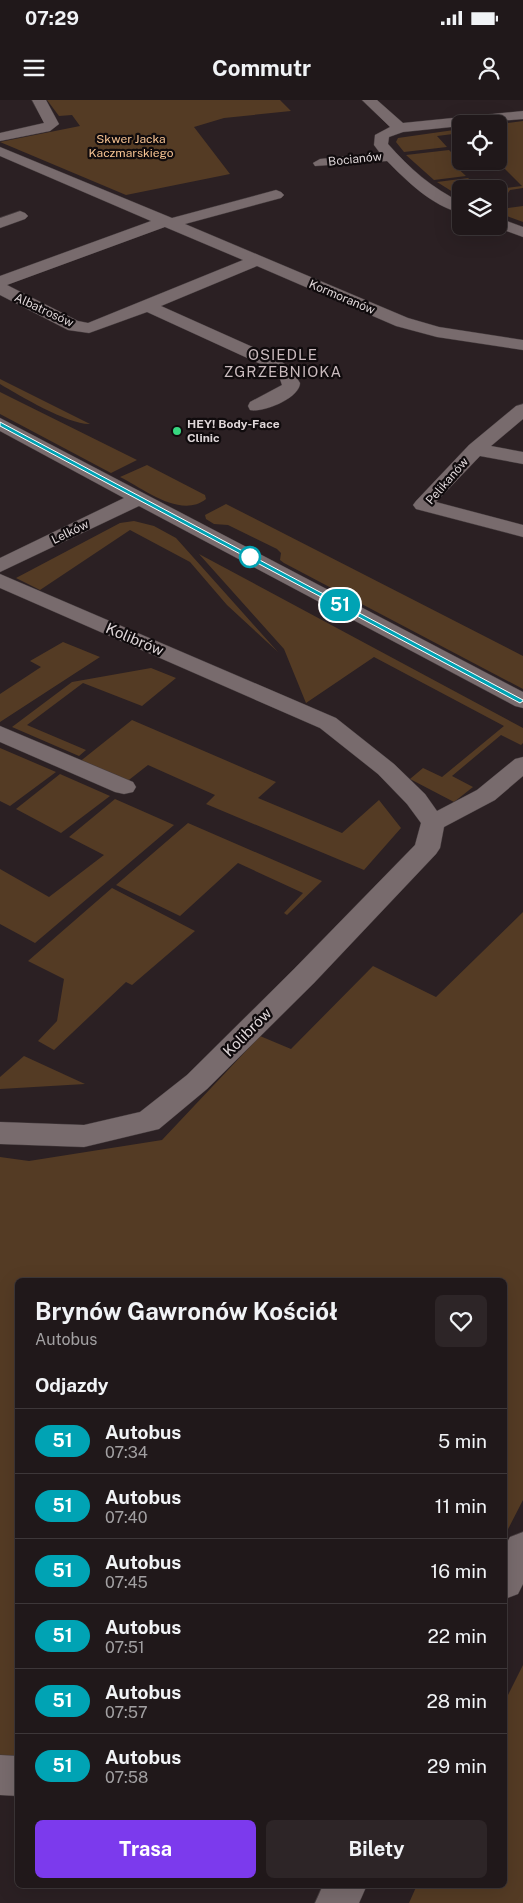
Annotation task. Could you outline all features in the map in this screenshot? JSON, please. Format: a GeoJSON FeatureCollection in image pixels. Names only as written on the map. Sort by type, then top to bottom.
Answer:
{"type":"FeatureCollection","features":[{"type":"Feature","properties":{"kind":"street"},"geometry":{"type":"LineString","coordinates":[[0,137],[45,128],[52,124],[39,100]]}},
{"type":"Feature","properties":{"kind":"street"},"geometry":{"type":"LineString","coordinates":[[369,100],[400,128]]}},
{"type":"Feature","properties":{"kind":"street","name":"Bocianów"},"geometry":{"type":"LineString","coordinates":[[452,204],[422,185],[390,156],[381,145],[382,135],[400,128],[523,115]]}},
{"type":"Feature","properties":{"kind":"street","name":"Kormoranów"},"geometry":{"type":"LineString","coordinates":[[0,151],[402,322],[437,332],[523,345]]}},
{"type":"Feature","properties":{"kind":"street","name":"Bocianów"},"geometry":{"type":"LineString","coordinates":[[372,168],[328,173],[316,158],[390,156]]}},
{"type":"Feature","properties":{"kind":"street"},"geometry":{"type":"LineString","coordinates":[[0,282],[168,222],[276,194]]}},
{"type":"Feature","properties":{"kind":"street"},"geometry":{"type":"LineString","coordinates":[[0,223],[20,216]]}},
{"type":"Feature","properties":{"kind":"street"},"geometry":{"type":"LineString","coordinates":[[507,226],[523,232]]}},
{"type":"Feature","properties":{"kind":"street","name":"Albatrosów"},"geometry":{"type":"LineString","coordinates":[[0,288],[74,326],[89,328],[256,261]]}},
{"type":"Feature","properties":{"kind":"street"},"geometry":{"type":"LineString","coordinates":[[0,262],[22,273]]}},
{"type":"Feature","properties":{"kind":"street"},"geometry":{"type":"LineString","coordinates":[[147,306],[271,362],[283,372],[290,379],[291,387],[281,395],[257,406]]}},
{"type":"Feature","properties":{"kind":"street","name":"Pelikanów"},"geometry":{"type":"LineString","coordinates":[[523,410],[476,449],[423,505],[523,532]]}},
{"type":"Feature","properties":{"kind":"street"},"geometry":{"type":"LineString","coordinates":[[0,424],[523,702]]}},
{"type":"Feature","properties":{"kind":"street"},"geometry":{"type":"LineString","coordinates":[[476,449],[523,458]]}},
{"type":"Feature","properties":{"kind":"street","name":"Lelków"},"geometry":{"type":"LineString","coordinates":[[0,566],[139,498]]}},
{"type":"Feature","properties":{"kind":"street","name":"Kolibrów"},"geometry":{"type":"LineString","coordinates":[[0,580],[328,723],[386,769],[416,799],[433,824],[427,848],[304,976],[204,1075],[149,1121],[84,1136],[0,1133]]}},
{"type":"Feature","properties":{"kind":"street"},"geometry":{"type":"LineString","coordinates":[[0,733],[124,787]]}},
{"type":"Feature","properties":{"kind":"street"},"geometry":{"type":"LineString","coordinates":[[433,824],[486,795],[523,764]]}},
{"type":"Feature","properties":{"kind":"street"},"geometry":{"type":"LineString","coordinates":[[507,1578],[523,1548]]}},
{"type":"Feature","properties":{"kind":"street"},"geometry":{"type":"LineString","coordinates":[[0,1775],[15,1776]]}},
{"type":"Feature","properties":{"kind":"street"},"geometry":{"type":"LineString","coordinates":[[336,1903],[344,1888]]}},
{"type":"Feature","properties":{"kind":"green space","name":"Skwer Jacka Kaczmarskiego"},"geometry":{"type":"Polygon","coordinates":[[[47,100],[280,100],[291,111],[224,118],[194,127],[230,174],[126,195],[0,142],[80,126],[72,115],[59,116],[47,100]]]}},
{"type":"Feature","properties":{"kind":"green space"},"geometry":{"type":"Polygon","coordinates":[[[523,121],[523,188],[510,190],[507,194],[507,188],[522,186],[506,170],[507,123],[523,121]]]}},
{"type":"Feature","properties":{"kind":"green space"},"geometry":{"type":"Polygon","coordinates":[[[452,130],[452,134],[437,136],[447,147],[404,152],[396,142],[398,138],[452,130]]]}},
{"type":"Feature","properties":{"kind":"green space"},"geometry":{"type":"Polygon","coordinates":[[[449,150],[452,153],[452,170],[460,170],[466,176],[434,180],[406,155],[449,150]]]}},
{"type":"Feature","properties":{"kind":"green space"},"geometry":{"type":"Polygon","coordinates":[[[468,178],[470,180],[452,180],[468,178]]]}},
{"type":"Feature","properties":{"kind":"green space"},"geometry":{"type":"Polygon","coordinates":[[[452,180],[452,191],[437,182],[452,180]]]}},
{"type":"Feature","properties":{"kind":"green space"},"geometry":{"type":"Polygon","coordinates":[[[523,206],[523,222],[507,216],[507,208],[523,206]]]}},
{"type":"Feature","properties":{"kind":"green space"},"geometry":{"type":"Polygon","coordinates":[[[0,379],[90,424],[70,420],[45,409],[0,384],[0,379]]]}},
{"type":"Feature","properties":{"kind":"green space"},"geometry":{"type":"Polygon","coordinates":[[[0,392],[137,460],[111,473],[0,414],[0,392]]]}},
{"type":"Feature","properties":{"kind":"green space"},"geometry":{"type":"Polygon","coordinates":[[[147,465],[205,495],[206,499],[196,504],[185,506],[174,504],[151,495],[120,477],[147,465]]]}},
{"type":"Feature","properties":{"kind":"green space"},"geometry":{"type":"Polygon","coordinates":[[[226,504],[523,656],[523,689],[284,563],[280,560],[281,553],[277,549],[228,525],[214,524],[206,519],[205,515],[226,504]]]}},
{"type":"Feature","properties":{"kind":"green space"},"geometry":{"type":"Polygon","coordinates":[[[134,521],[154,526],[176,538],[278,652],[227,605],[190,562],[130,530],[40,590],[16,578],[120,523],[134,521]]]}},
{"type":"Feature","properties":{"kind":"green space"},"geometry":{"type":"Polygon","coordinates":[[[199,554],[523,728],[523,743],[521,745],[501,735],[452,776],[473,787],[454,802],[410,779],[423,768],[442,777],[504,726],[374,657],[306,703],[284,649],[199,554]]]}},
{"type":"Feature","properties":{"kind":"green space"},"geometry":{"type":"Polygon","coordinates":[[[63,642],[100,657],[0,722],[0,694],[41,667],[30,661],[63,642]]]}},
{"type":"Feature","properties":{"kind":"green space"},"geometry":{"type":"Polygon","coordinates":[[[151,668],[176,678],[142,706],[83,683],[27,725],[86,750],[79,756],[12,727],[72,682],[151,668]]]}},
{"type":"Feature","properties":{"kind":"green space"},"geometry":{"type":"Polygon","coordinates":[[[132,720],[276,782],[258,798],[342,833],[379,800],[401,828],[364,870],[206,804],[215,795],[148,765],[125,783],[78,763],[132,720]]]}},
{"type":"Feature","properties":{"kind":"green space"},"geometry":{"type":"Polygon","coordinates":[[[0,748],[56,772],[10,806],[0,801],[0,748]]]}},
{"type":"Feature","properties":{"kind":"green space"},"geometry":{"type":"Polygon","coordinates":[[[60,774],[110,796],[61,833],[16,809],[60,774]]]}},
{"type":"Feature","properties":{"kind":"green space"},"geometry":{"type":"Polygon","coordinates":[[[115,799],[174,825],[35,943],[0,924],[0,869],[49,897],[104,855],[69,837],[115,799]]]}},
{"type":"Feature","properties":{"kind":"green space"},"geometry":{"type":"Polygon","coordinates":[[[188,823],[322,881],[287,915],[284,913],[303,893],[238,863],[180,916],[116,885],[188,823]]]}},
{"type":"Feature","properties":{"kind":"green space"},"geometry":{"type":"Polygon","coordinates":[[[112,888],[195,931],[132,985],[126,982],[54,1050],[38,1041],[57,1021],[64,979],[28,961],[112,888]]]}},
{"type":"Feature","properties":{"kind":"green space"},"geometry":{"type":"Polygon","coordinates":[[[523,912],[523,1500],[507,1531],[507,1278],[15,1278],[15,1758],[0,1757],[0,1157],[29,1161],[162,1140],[260,1036],[291,1049],[373,966],[436,997],[523,912]]]}},
{"type":"Feature","properties":{"kind":"green space"},"geometry":{"type":"Polygon","coordinates":[[[24,1056],[85,1084],[0,1089],[0,1077],[24,1056]]]}},
{"type":"Feature","properties":{"kind":"green space"},"geometry":{"type":"Polygon","coordinates":[[[523,1665],[523,1903],[409,1903],[416,1888],[507,1888],[507,1697],[523,1665]]]}},
{"type":"Feature","properties":{"kind":"bus line","name":"51"},"geometry":{"type":"LineString","coordinates":[[0,424],[523,701]]}},
{"type":"Feature","properties":{"kind":"place","name":"HEY! Body-Face Clinic"},"geometry":{"type":"Point","coordinates":[177,431]}},
{"type":"Feature","properties":{"kind":"district","name":"OSIEDLE ZGRZEBNIOKA"},"geometry":{"type":"Point","coordinates":[283,362]}}]}
